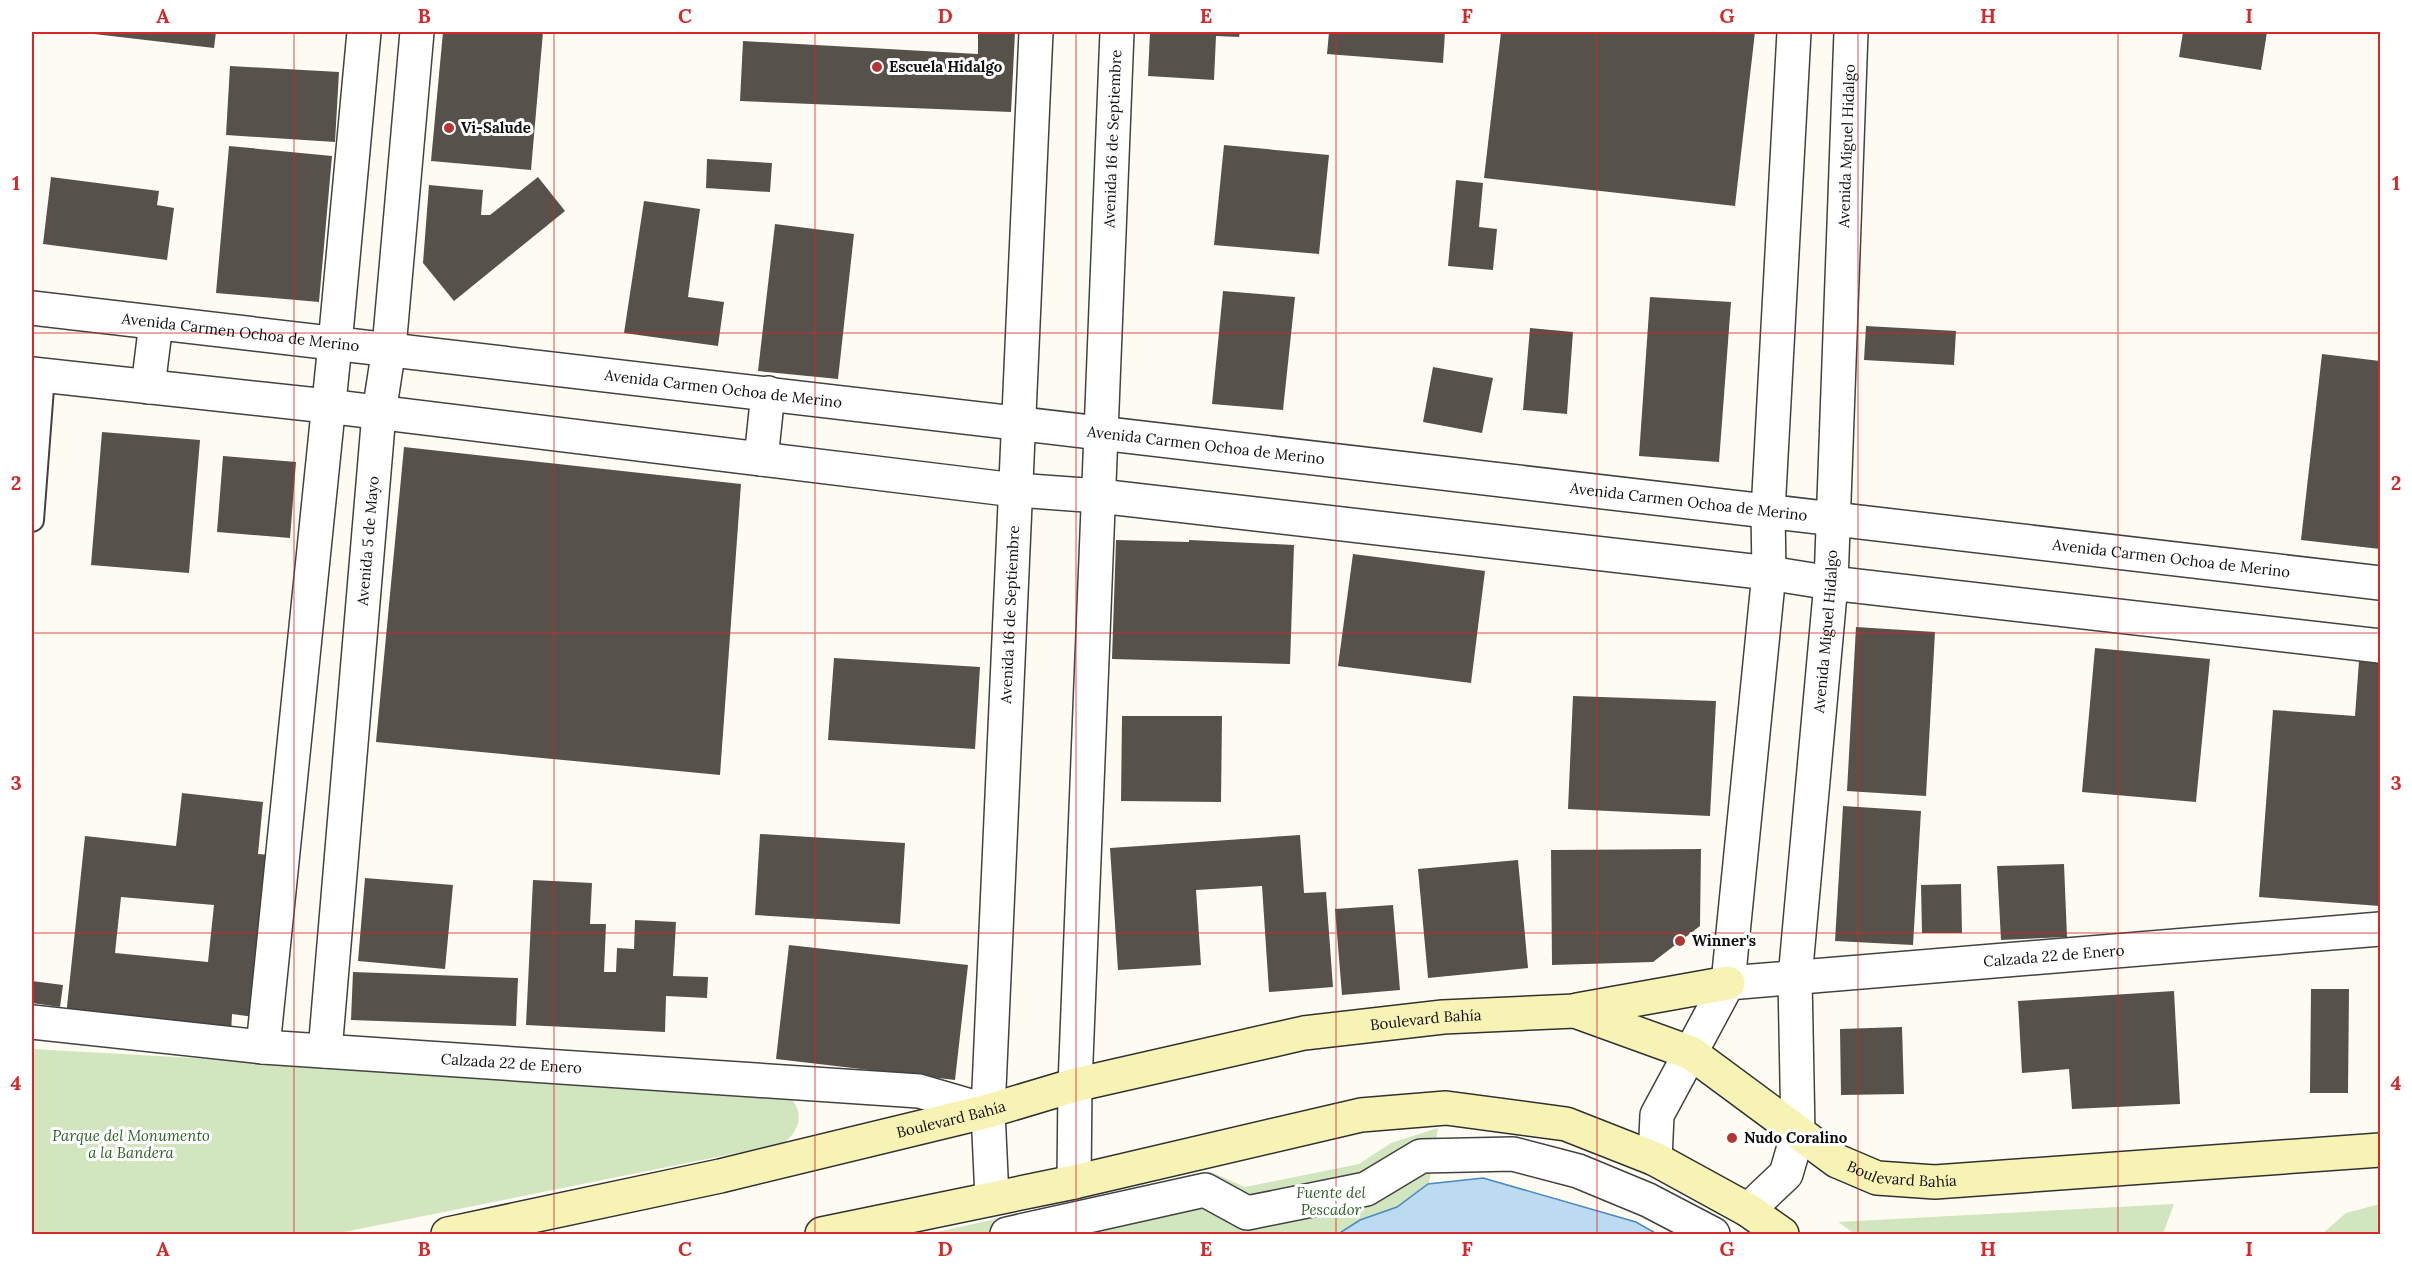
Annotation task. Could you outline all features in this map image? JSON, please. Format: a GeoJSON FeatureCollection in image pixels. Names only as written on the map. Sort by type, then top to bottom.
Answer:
{"type":"FeatureCollection","features":[{"type":"Feature","properties":{"kind":"main road"},"geometry":{"type":"LineString","coordinates":[[1575,1011],[1728,983]]}},
{"type":"Feature","properties":{"kind":"main road","name":"Boulevard Bahía"},"geometry":{"type":"LineString","coordinates":[[448,1234],[720,1176],[988,1111],[1075,1085],[1304,1033],[1443,1017],[1575,1011],[1691,1053],[1837,1161],[1877,1178],[1935,1182],[2380,1150]]}},
{"type":"Feature","properties":{"kind":"main road"},"geometry":{"type":"LineString","coordinates":[[822,1234],[1074,1182],[1361,1115],[1446,1108],[1566,1124],[1655,1160],[1748,1209],[1782,1234]]}},
{"type":"Feature","properties":{"kind":"street"},"geometry":{"type":"LineString","coordinates":[[263,1047],[335,344],[364,32]]}},
{"type":"Feature","properties":{"kind":"street","name":"Avenida 5 de Mayo"},"geometry":{"type":"LineString","coordinates":[[326,1051],[379,413],[389,348],[417,32]]}},
{"type":"Feature","properties":{"kind":"street","name":"Avenida 16 de Septiembre"},"geometry":{"type":"LineString","coordinates":[[992,1198],[988,1111],[1036,32]]}},
{"type":"Feature","properties":{"kind":"street","name":"Avenida 16 de Septiembre"},"geometry":{"type":"LineString","coordinates":[[1074,1182],[1075,1085],[1117,32]]}},
{"type":"Feature","properties":{"kind":"street"},"geometry":{"type":"LineString","coordinates":[[1655,1160],[1657,1115],[1728,983],[1769,573],[1768,512],[1794,32]]}},
{"type":"Feature","properties":{"kind":"street","name":"Avenida Miguel Hidalgo"},"geometry":{"type":"LineString","coordinates":[[1748,1209],[1786,1174],[1798,1133],[1795,978],[1831,583],[1851,32]]}},
{"type":"Feature","properties":{"kind":"street","name":"Avenida Carmen Ochoa de Merino"},"geometry":{"type":"LineString","coordinates":[[32,308],[2380,583]]}},
{"type":"Feature","properties":{"kind":"street"},"geometry":{"type":"LineString","coordinates":[[148,387],[156,322]]}},
{"type":"Feature","properties":{"kind":"street"},"geometry":{"type":"LineString","coordinates":[[37,375],[327,406],[1015,490],[1099,496],[2380,646]]}},
{"type":"Feature","properties":{"kind":"street"},"geometry":{"type":"LineString","coordinates":[[761,459],[768,393]]}},
{"type":"Feature","properties":{"kind":"street","name":"Calzada 22 de Enero"},"geometry":{"type":"LineString","coordinates":[[1728,983],[2380,929]]}},
{"type":"Feature","properties":{"kind":"street","name":"Calzada 22 de Enero"},"geometry":{"type":"LineString","coordinates":[[32,1022],[263,1047],[919,1091],[988,1111]]}},
{"type":"Feature","properties":{"kind":"street"},"geometry":{"type":"LineString","coordinates":[[1006,1234],[1205,1190],[1247,1213],[1366,1189],[1421,1156],[1513,1154],[1578,1171],[1648,1200],[1713,1234]]}},
{"type":"Feature","properties":{"kind":"lane"},"geometry":{"type":"LineString","coordinates":[[32,520],[37,375]]}},
{"type":"Feature","properties":{"kind":"green space","name":"Parque del Monumento a la Bandera"},"geometry":{"type":"Polygon","coordinates":[[[32,1049],[778,1091],[793,1101],[799,1116],[795,1131],[782,1144],[334,1234],[32,1234],[32,1049]]]}},
{"type":"Feature","properties":{"kind":"green space","name":"Fuente del Pescador"},"geometry":{"type":"Polygon","coordinates":[[[1438,1128],[1429,1183],[1483,1178],[1636,1222],[1657,1234],[927,1234],[1211,1172],[1245,1187],[1359,1164],[1391,1143],[1438,1128]]]}},
{"type":"Feature","properties":{"kind":"green space"},"geometry":{"type":"Polygon","coordinates":[[[2174,1204],[2163,1234],[1855,1234],[1838,1222],[2174,1204]]]}},
{"type":"Feature","properties":{"kind":"green space"},"geometry":{"type":"Polygon","coordinates":[[[2380,1204],[2380,1234],[2322,1234],[2346,1213],[2380,1204]]]}},
{"type":"Feature","properties":{"kind":"water"},"geometry":{"type":"Polygon","coordinates":[[[1483,1178],[1636,1222],[1657,1234],[1338,1234],[1360,1220],[1397,1207],[1428,1184],[1483,1178]]]}},
{"type":"Feature","properties":{"kind":"building"},"geometry":{"type":"Polygon","coordinates":[[[77,32],[216,32],[214,48],[77,32]]]}},
{"type":"Feature","properties":{"kind":"building"},"geometry":{"type":"Polygon","coordinates":[[[443,32],[543,32],[531,170],[431,161],[443,32]]]}},
{"type":"Feature","properties":{"kind":"building","name":"Escuela Hidalgo"},"geometry":{"type":"Polygon","coordinates":[[[978,32],[1015,32],[1011,112],[740,101],[743,41],[978,54],[978,32]]]}},
{"type":"Feature","properties":{"kind":"building"},"geometry":{"type":"Polygon","coordinates":[[[1150,32],[1240,32],[1239,37],[1216,36],[1214,80],[1148,76],[1150,32]]]}},
{"type":"Feature","properties":{"kind":"building"},"geometry":{"type":"Polygon","coordinates":[[[1329,32],[1445,32],[1443,63],[1327,54],[1329,32]]]}},
{"type":"Feature","properties":{"kind":"building"},"geometry":{"type":"Polygon","coordinates":[[[1501,32],[1755,32],[1735,206],[1484,178],[1501,32]]]}},
{"type":"Feature","properties":{"kind":"building"},"geometry":{"type":"Polygon","coordinates":[[[2183,32],[2267,32],[2261,70],[2179,57],[2183,32]]]}},
{"type":"Feature","properties":{"kind":"building"},"geometry":{"type":"Polygon","coordinates":[[[230,66],[339,72],[335,142],[226,135],[230,66]]]}},
{"type":"Feature","properties":{"kind":"building"},"geometry":{"type":"Polygon","coordinates":[[[1224,145],[1329,155],[1319,254],[1214,245],[1224,145]]]}},
{"type":"Feature","properties":{"kind":"building"},"geometry":{"type":"Polygon","coordinates":[[[229,146],[332,156],[319,302],[216,293],[229,146]]]}},
{"type":"Feature","properties":{"kind":"building"},"geometry":{"type":"Polygon","coordinates":[[[707,159],[772,163],[770,192],[706,188],[707,159]]]}},
{"type":"Feature","properties":{"kind":"building"},"geometry":{"type":"Polygon","coordinates":[[[51,177],[159,191],[157,205],[174,208],[167,260],[43,244],[51,177]]]}},
{"type":"Feature","properties":{"kind":"building"},"geometry":{"type":"Polygon","coordinates":[[[538,177],[565,211],[454,301],[423,263],[429,185],[483,190],[481,215],[490,215],[538,177]]]}},
{"type":"Feature","properties":{"kind":"building"},"geometry":{"type":"Polygon","coordinates":[[[1456,180],[1483,183],[1479,227],[1497,229],[1493,270],[1448,266],[1456,180]]]}},
{"type":"Feature","properties":{"kind":"building"},"geometry":{"type":"Polygon","coordinates":[[[644,201],[700,209],[688,297],[724,302],[718,346],[624,333],[644,201]]]}},
{"type":"Feature","properties":{"kind":"building"},"geometry":{"type":"Polygon","coordinates":[[[775,224],[854,234],[838,379],[758,371],[775,224]]]}},
{"type":"Feature","properties":{"kind":"building"},"geometry":{"type":"Polygon","coordinates":[[[1223,291],[1295,297],[1283,410],[1212,404],[1223,291]]]}},
{"type":"Feature","properties":{"kind":"building"},"geometry":{"type":"Polygon","coordinates":[[[1650,297],[1731,302],[1719,462],[1639,456],[1650,297]]]}},
{"type":"Feature","properties":{"kind":"building"},"geometry":{"type":"Polygon","coordinates":[[[1866,326],[1956,331],[1954,365],[1864,360],[1866,326]]]}},
{"type":"Feature","properties":{"kind":"building"},"geometry":{"type":"Polygon","coordinates":[[[1530,328],[1573,332],[1567,414],[1523,410],[1530,328]]]}},
{"type":"Feature","properties":{"kind":"building"},"geometry":{"type":"Polygon","coordinates":[[[2322,354],[2380,361],[2380,549],[2301,540],[2322,354]]]}},
{"type":"Feature","properties":{"kind":"building"},"geometry":{"type":"Polygon","coordinates":[[[1433,367],[1493,378],[1482,433],[1423,422],[1433,367]]]}},
{"type":"Feature","properties":{"kind":"building"},"geometry":{"type":"Polygon","coordinates":[[[102,432],[200,440],[189,573],[91,565],[102,432]]]}},
{"type":"Feature","properties":{"kind":"building"},"geometry":{"type":"Polygon","coordinates":[[[404,447],[741,484],[720,775],[376,742],[404,447]]]}},
{"type":"Feature","properties":{"kind":"building"},"geometry":{"type":"Polygon","coordinates":[[[223,456],[296,462],[290,538],[217,532],[223,456]]]}},
{"type":"Feature","properties":{"kind":"building"},"geometry":{"type":"Polygon","coordinates":[[[1116,540],[1189,542],[1189,540],[1294,545],[1290,664],[1112,659],[1116,540]]]}},
{"type":"Feature","properties":{"kind":"building"},"geometry":{"type":"Polygon","coordinates":[[[1353,554],[1485,571],[1471,683],[1338,666],[1353,554]]]}},
{"type":"Feature","properties":{"kind":"building"},"geometry":{"type":"Polygon","coordinates":[[[1856,627],[1935,632],[1926,796],[1847,791],[1856,627]]]}},
{"type":"Feature","properties":{"kind":"building"},"geometry":{"type":"Polygon","coordinates":[[[2095,648],[2210,659],[2196,802],[2082,792],[2095,648]]]}},
{"type":"Feature","properties":{"kind":"building"},"geometry":{"type":"Polygon","coordinates":[[[834,658],[980,667],[975,749],[828,740],[834,658]]]}},
{"type":"Feature","properties":{"kind":"building"},"geometry":{"type":"Polygon","coordinates":[[[2359,661],[2380,663],[2380,906],[2259,897],[2273,710],[2355,716],[2359,661]]]}},
{"type":"Feature","properties":{"kind":"building"},"geometry":{"type":"Polygon","coordinates":[[[1573,696],[1716,701],[1710,816],[1568,809],[1573,696]]]}},
{"type":"Feature","properties":{"kind":"building"},"geometry":{"type":"Polygon","coordinates":[[[1122,716],[1222,716],[1221,802],[1121,801],[1122,716]]]}},
{"type":"Feature","properties":{"kind":"building"},"geometry":{"type":"Polygon","coordinates":[[[182,793],[263,802],[258,854],[271,855],[254,1017],[232,1014],[231,1033],[66,1016],[85,836],[176,846],[182,793]],[[121,897],[115,953],[208,962],[214,905],[121,897]]]}},
{"type":"Feature","properties":{"kind":"building"},"geometry":{"type":"Polygon","coordinates":[[[1843,806],[1921,811],[1913,945],[1835,941],[1843,806]]]}},
{"type":"Feature","properties":{"kind":"building"},"geometry":{"type":"Polygon","coordinates":[[[760,834],[905,843],[900,924],[755,915],[760,834]]]}},
{"type":"Feature","properties":{"kind":"building"},"geometry":{"type":"Polygon","coordinates":[[[1300,835],[1304,893],[1326,892],[1333,987],[1269,992],[1262,886],[1196,890],[1201,965],[1118,970],[1110,848],[1300,835]]]}},
{"type":"Feature","properties":{"kind":"building"},"geometry":{"type":"Polygon","coordinates":[[[1701,849],[1700,926],[1653,962],[1552,965],[1551,850],[1701,849]]]}},
{"type":"Feature","properties":{"kind":"building"},"geometry":{"type":"Polygon","coordinates":[[[1518,860],[1528,968],[1428,978],[1418,869],[1518,860]]]}},
{"type":"Feature","properties":{"kind":"building"},"geometry":{"type":"Polygon","coordinates":[[[2064,864],[2067,937],[2001,940],[1997,866],[2064,864]]]}},
{"type":"Feature","properties":{"kind":"building"},"geometry":{"type":"Polygon","coordinates":[[[365,878],[453,885],[445,969],[358,961],[365,878]]]}},
{"type":"Feature","properties":{"kind":"building"},"geometry":{"type":"Polygon","coordinates":[[[533,880],[592,883],[590,924],[606,924],[604,972],[616,972],[617,948],[634,949],[635,920],[676,922],[673,976],[708,977],[707,998],[666,996],[665,1032],[526,1025],[533,880]]]}},
{"type":"Feature","properties":{"kind":"building"},"geometry":{"type":"Polygon","coordinates":[[[1961,884],[1962,933],[1922,933],[1921,885],[1961,884]]]}},
{"type":"Feature","properties":{"kind":"building"},"geometry":{"type":"Polygon","coordinates":[[[1393,905],[1400,990],[1342,995],[1335,909],[1393,905]]]}},
{"type":"Feature","properties":{"kind":"building"},"geometry":{"type":"Polygon","coordinates":[[[789,945],[968,965],[955,1080],[776,1059],[789,945]]]}},
{"type":"Feature","properties":{"kind":"building"},"geometry":{"type":"Polygon","coordinates":[[[353,972],[518,978],[516,1026],[351,1020],[353,972]]]}},
{"type":"Feature","properties":{"kind":"building"},"geometry":{"type":"Polygon","coordinates":[[[32,981],[63,985],[60,1007],[32,1003],[32,981]]]}},
{"type":"Feature","properties":{"kind":"building"},"geometry":{"type":"Polygon","coordinates":[[[2311,989],[2349,989],[2348,1093],[2310,1093],[2311,989]]]}},
{"type":"Feature","properties":{"kind":"building"},"geometry":{"type":"Polygon","coordinates":[[[2174,991],[2180,1104],[2072,1109],[2069,1069],[2022,1073],[2018,1001],[2174,991]]]}},
{"type":"Feature","properties":{"kind":"building"},"geometry":{"type":"Polygon","coordinates":[[[1902,1027],[1904,1094],[1841,1095],[1840,1029],[1902,1027]]]}},
{"type":"Feature","properties":{"kind":"place","name":"Escuela Hidalgo"},"geometry":{"type":"Point","coordinates":[877,67]}},
{"type":"Feature","properties":{"kind":"place","name":"Vi-Salude"},"geometry":{"type":"Point","coordinates":[449,128]}},
{"type":"Feature","properties":{"kind":"place","name":"Winner's"},"geometry":{"type":"Point","coordinates":[1680,941]}},
{"type":"Feature","properties":{"kind":"place","name":"Nudo Coralino"},"geometry":{"type":"Point","coordinates":[1732,1138]}}]}
